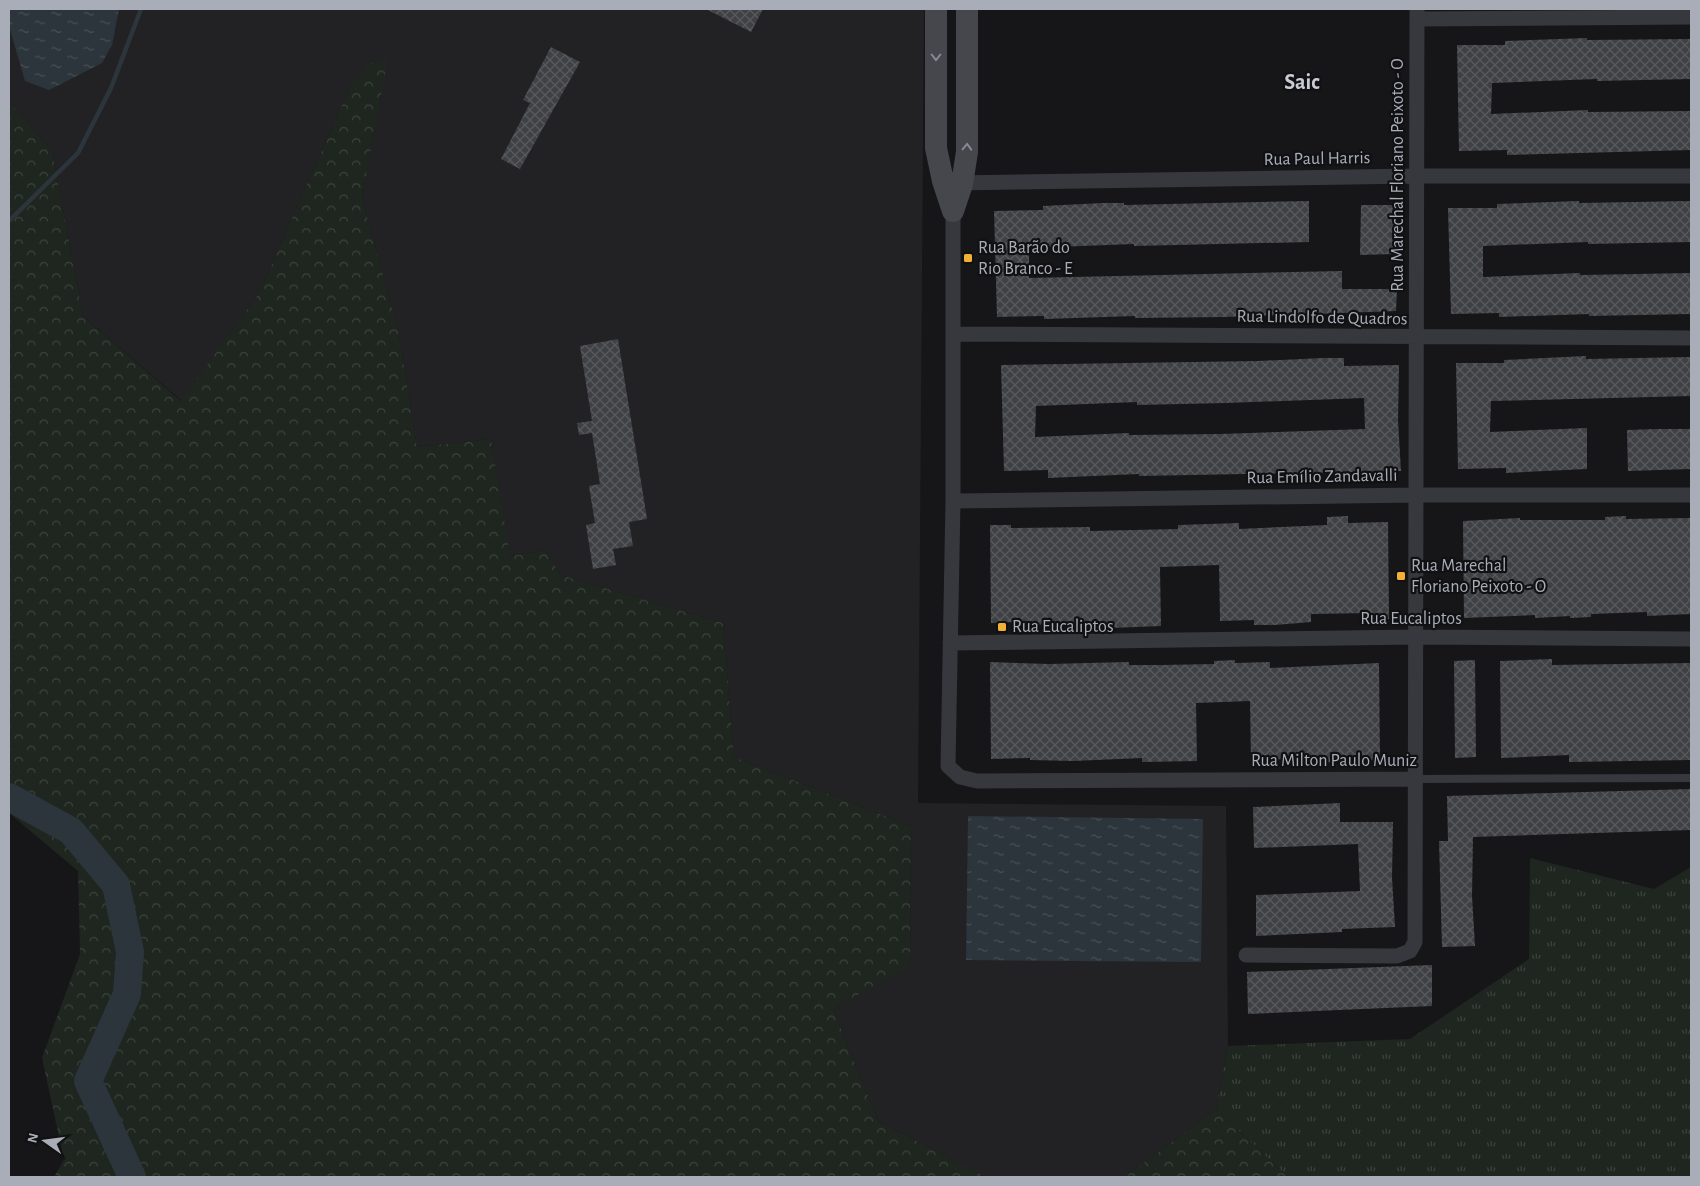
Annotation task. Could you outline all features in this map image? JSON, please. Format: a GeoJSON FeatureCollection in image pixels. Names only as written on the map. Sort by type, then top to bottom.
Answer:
{"type":"FeatureCollection","features":[{"type":"Feature","properties":{"kind":"street"},"geometry":{"type":"LineString","coordinates":[[936,9],[936,148],[952,182],[953,211],[953,502],[950,643]]}},
{"type":"Feature","properties":{"kind":"street"},"geometry":{"type":"LineString","coordinates":[[952,182],[967,152],[967,9]]}},
{"type":"Feature","properties":{"kind":"street"},"geometry":{"type":"LineString","coordinates":[[1417,14],[1691,17]]}},
{"type":"Feature","properties":{"kind":"street","name":"Rua Marechal Floriano Peixoto - O"},"geometry":{"type":"LineString","coordinates":[[1246,955],[1397,956],[1410,951],[1415,942],[1417,14]]}},
{"type":"Feature","properties":{"kind":"street","name":"Rua Paul Harris"},"geometry":{"type":"LineString","coordinates":[[952,182],[1416,176],[1691,176]]}},
{"type":"Feature","properties":{"kind":"street","name":"Rua Lindolfo de Quadros"},"geometry":{"type":"LineString","coordinates":[[953,334],[1691,338]]}},
{"type":"Feature","properties":{"kind":"street","name":"Rua Emílio Zandavalli"},"geometry":{"type":"LineString","coordinates":[[953,502],[1416,495],[1691,495]]}},
{"type":"Feature","properties":{"kind":"street","name":"Rua Eucaliptos"},"geometry":{"type":"LineString","coordinates":[[950,643],[1416,637],[1691,639]]}},
{"type":"Feature","properties":{"kind":"street","name":"Rua Milton Paulo Muniz"},"geometry":{"type":"LineString","coordinates":[[950,643],[948,766],[960,777],[976,781],[1415,779]]}},
{"type":"Feature","properties":{"kind":"lane","name":"Rua Milton Paulo Muniz"},"geometry":{"type":"LineString","coordinates":[[1415,779],[1691,778]]}},
{"type":"Feature","properties":{"kind":"shaded area"},"geometry":{"type":"Polygon","coordinates":[[[9,9],[924,9],[918,803],[1226,806],[1228,1046],[1216,1109],[1125,1177],[986,1177],[878,1121],[833,1009],[910,964],[911,826],[734,757],[723,623],[561,575],[545,551],[509,556],[491,439],[417,447],[398,329],[362,198],[387,58],[349,89],[259,293],[182,401],[83,316],[52,151],[9,101],[9,9]]]}},
{"type":"Feature","properties":{"kind":"green space"},"geometry":{"type":"Polygon","coordinates":[[[388,57],[362,198],[398,329],[417,447],[491,439],[510,556],[545,551],[561,575],[723,623],[734,757],[911,826],[910,965],[833,1009],[878,1121],[986,1177],[54,1177],[64,1160],[42,1058],[80,954],[78,871],[9,813],[9,101],[52,151],[83,316],[181,401],[259,293],[349,89],[368,65],[388,57]]]}},
{"type":"Feature","properties":{"kind":"green space"},"geometry":{"type":"Polygon","coordinates":[[[1530,858],[1654,889],[1691,867],[1691,1177],[1288,1177],[1216,1109],[1228,1046],[1410,1039],[1529,959],[1530,858]]]}},
{"type":"Feature","properties":{"kind":"green space"},"geometry":{"type":"Polygon","coordinates":[[[1216,1109],[1288,1177],[1125,1177],[1216,1109]]]}},
{"type":"Feature","properties":{"kind":"water"},"geometry":{"type":"Polygon","coordinates":[[[9,9],[119,9],[112,45],[102,63],[49,90],[25,81],[9,26],[9,9]]]}},
{"type":"Feature","properties":{"kind":"water"},"geometry":{"type":"Polygon","coordinates":[[[968,816],[1203,819],[1201,962],[966,960],[968,816]]]}},
{"type":"Feature","properties":{"kind":"building"},"geometry":{"type":"Polygon","coordinates":[[[706,9],[763,9],[751,32],[706,9]]]}},
{"type":"Feature","properties":{"kind":"building"},"geometry":{"type":"Polygon","coordinates":[[[1587,38],[1587,40],[1691,39],[1691,79],[1597,81],[1597,79],[1492,83],[1491,114],[1588,110],[1588,112],[1691,111],[1691,150],[1507,155],[1507,150],[1459,151],[1457,45],[1505,45],[1505,41],[1587,38]]]}},
{"type":"Feature","properties":{"kind":"building"},"geometry":{"type":"Polygon","coordinates":[[[551,47],[580,62],[520,169],[501,159],[530,103],[523,100],[551,47]]]}},
{"type":"Feature","properties":{"kind":"building"},"geometry":{"type":"Polygon","coordinates":[[[1309,201],[1309,242],[1134,246],[1134,244],[1029,248],[1029,278],[1342,271],[1342,289],[1397,289],[1396,311],[1224,317],[1135,318],[1135,316],[1044,319],[1044,316],[997,317],[994,211],[1043,210],[1043,206],[1103,203],[1124,203],[1124,205],[1309,201]]]}},
{"type":"Feature","properties":{"kind":"building"},"geometry":{"type":"Polygon","coordinates":[[[1579,201],[1579,203],[1691,201],[1691,242],[1588,244],[1588,242],[1483,246],[1483,277],[1580,273],[1580,275],[1691,273],[1691,314],[1589,316],[1589,314],[1499,317],[1499,313],[1451,314],[1448,208],[1497,208],[1497,204],[1579,201]]]}},
{"type":"Feature","properties":{"kind":"building"},"geometry":{"type":"Polygon","coordinates":[[[1361,205],[1395,205],[1394,254],[1360,255],[1361,205]]]}},
{"type":"Feature","properties":{"kind":"building"},"geometry":{"type":"Polygon","coordinates":[[[618,339],[647,519],[629,522],[633,546],[613,549],[616,565],[593,569],[586,525],[595,523],[589,486],[600,484],[592,433],[579,435],[577,423],[592,421],[580,346],[618,339]]]}},
{"type":"Feature","properties":{"kind":"building"},"geometry":{"type":"Polygon","coordinates":[[[1586,356],[1586,359],[1691,357],[1691,396],[1491,401],[1490,432],[1587,428],[1587,469],[1506,473],[1506,468],[1458,469],[1456,363],[1504,363],[1504,360],[1586,356]]]}},
{"type":"Feature","properties":{"kind":"building"},"geometry":{"type":"Polygon","coordinates":[[[1344,358],[1344,366],[1399,365],[1398,421],[1401,471],[1139,476],[1139,474],[1048,478],[1048,470],[1004,471],[1001,365],[1344,358]],[[1364,398],[1137,405],[1137,402],[1036,406],[1035,437],[1129,433],[1129,435],[1220,434],[1365,429],[1364,398]]]}},
{"type":"Feature","properties":{"kind":"building"},"geometry":{"type":"Polygon","coordinates":[[[1691,429],[1691,469],[1628,471],[1627,430],[1691,429]]]}},
{"type":"Feature","properties":{"kind":"building"},"geometry":{"type":"Polygon","coordinates":[[[1348,516],[1348,523],[1388,522],[1389,619],[1368,620],[1368,613],[1311,614],[1311,622],[1275,625],[1254,625],[1254,620],[1220,621],[1219,565],[1160,567],[1161,626],[1110,628],[1110,624],[1032,625],[1032,621],[991,623],[990,525],[1011,525],[1011,528],[1090,527],[1090,531],[1178,529],[1178,525],[1239,523],[1239,529],[1327,525],[1327,517],[1348,516]]]}},
{"type":"Feature","properties":{"kind":"building"},"geometry":{"type":"Polygon","coordinates":[[[1626,516],[1626,519],[1691,518],[1691,614],[1647,616],[1647,612],[1591,614],[1591,617],[1570,618],[1570,616],[1535,618],[1535,615],[1464,618],[1463,521],[1520,518],[1520,520],[1605,520],[1605,517],[1626,516]]]}},
{"type":"Feature","properties":{"kind":"building"},"geometry":{"type":"Polygon","coordinates":[[[1552,659],[1552,665],[1691,663],[1691,760],[1569,762],[1569,755],[1501,758],[1500,661],[1552,659]]]}},
{"type":"Feature","properties":{"kind":"building"},"geometry":{"type":"Polygon","coordinates":[[[1235,660],[1235,663],[1270,662],[1270,668],[1379,663],[1380,760],[1289,764],[1289,759],[1251,760],[1250,701],[1196,703],[1197,761],[1142,762],[1142,758],[1073,761],[1030,760],[1030,758],[991,759],[990,662],[1049,664],[1129,662],[1129,665],[1162,665],[1214,664],[1214,661],[1235,660]]]}},
{"type":"Feature","properties":{"kind":"building"},"geometry":{"type":"Polygon","coordinates":[[[1475,660],[1476,757],[1455,758],[1454,661],[1475,660]]]}},
{"type":"Feature","properties":{"kind":"building"},"geometry":{"type":"Polygon","coordinates":[[[1691,789],[1691,830],[1473,837],[1472,896],[1475,946],[1442,947],[1439,841],[1448,841],[1447,796],[1691,789]]]}},
{"type":"Feature","properties":{"kind":"building"},"geometry":{"type":"Polygon","coordinates":[[[1340,803],[1340,822],[1393,822],[1392,878],[1395,927],[1342,929],[1342,932],[1256,936],[1256,895],[1360,891],[1358,844],[1254,848],[1253,807],[1340,803]]]}},
{"type":"Feature","properties":{"kind":"building"},"geometry":{"type":"Polygon","coordinates":[[[1432,965],[1432,1006],[1248,1014],[1247,972],[1432,965]]]}},
{"type":"Feature","properties":{"kind":"waterway"},"geometry":{"type":"LineString","coordinates":[[9,221],[78,153],[111,88],[141,9]]}},
{"type":"Feature","properties":{"kind":"waterway"},"geometry":{"type":"LineString","coordinates":[[9,797],[71,831],[116,885],[130,952],[127,994],[88,1081],[132,1177]]}},
{"type":"Feature","properties":{"kind":"place","name":"Rua Barão do Rio Branco - E"},"geometry":{"type":"Point","coordinates":[968,258]}},
{"type":"Feature","properties":{"kind":"place","name":"Rua Marechal Floriano Peixoto - O"},"geometry":{"type":"Point","coordinates":[1401,576]}},
{"type":"Feature","properties":{"kind":"place","name":"Rua Eucaliptos"},"geometry":{"type":"Point","coordinates":[1002,627]}},
{"type":"Feature","properties":{"kind":"district","name":"Saic"},"geometry":{"type":"Point","coordinates":[1302,82]}}]}
